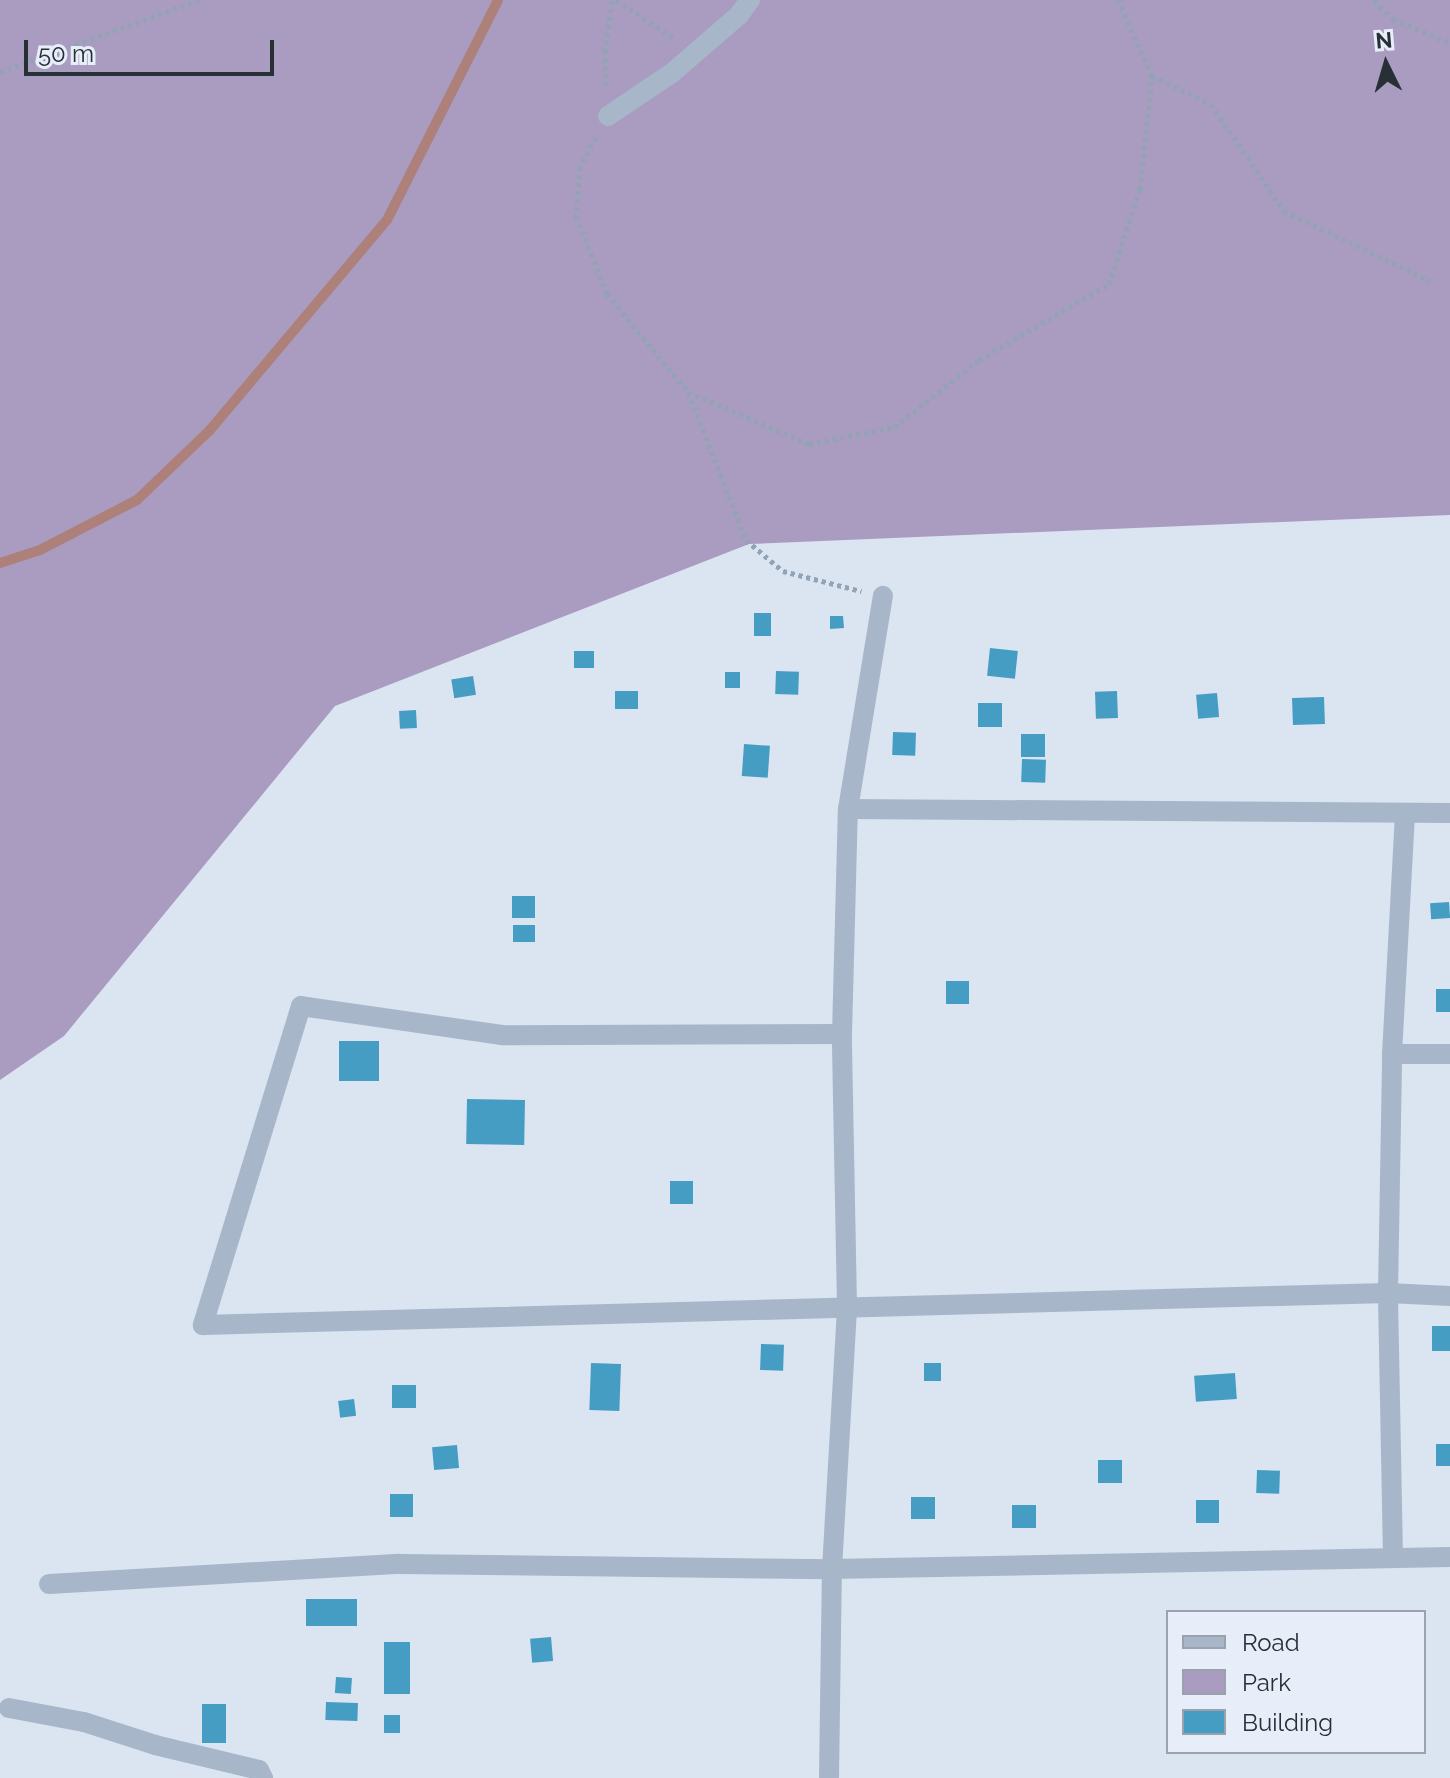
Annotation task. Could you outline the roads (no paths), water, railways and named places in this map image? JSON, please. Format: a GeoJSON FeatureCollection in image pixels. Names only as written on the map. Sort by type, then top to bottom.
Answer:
{"type":"FeatureCollection","features":[{"type":"Feature","properties":{"kind":"street"},"geometry":{"type":"LineString","coordinates":[[608,116],[693,54],[739,15],[750,0]]}},
{"type":"Feature","properties":{"kind":"street"},"geometry":{"type":"LineString","coordinates":[[829,1778],[832,1569],[847,1306],[842,1034],[848,809],[883,596]]}},
{"type":"Feature","properties":{"kind":"street"},"geometry":{"type":"LineString","coordinates":[[848,809],[1450,813]]}},
{"type":"Feature","properties":{"kind":"street"},"geometry":{"type":"LineString","coordinates":[[1393,1557],[1388,1293],[1392,1054],[1405,814]]}},
{"type":"Feature","properties":{"kind":"street"},"geometry":{"type":"LineString","coordinates":[[842,1034],[502,1035],[301,1006],[203,1325],[1388,1293],[1450,1296]]}},
{"type":"Feature","properties":{"kind":"street"},"geometry":{"type":"LineString","coordinates":[[1392,1054],[1450,1054]]}},
{"type":"Feature","properties":{"kind":"street"},"geometry":{"type":"LineString","coordinates":[[49,1584],[399,1564],[832,1569],[1450,1557]]}},
{"type":"Feature","properties":{"kind":"street"},"geometry":{"type":"LineString","coordinates":[[9,1708],[84,1722],[155,1745],[259,1770],[263,1778]]}},
{"type":"Feature","properties":{"kind":"waterway"},"geometry":{"type":"LineString","coordinates":[[0,563],[40,550],[137,500],[210,430],[387,220],[498,0]]}}]}
